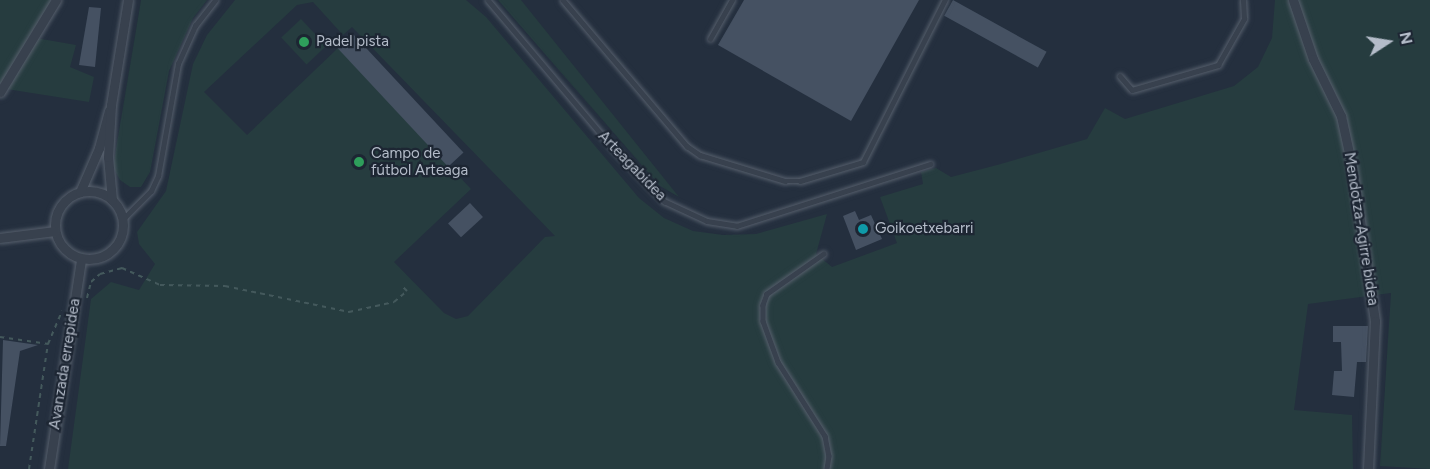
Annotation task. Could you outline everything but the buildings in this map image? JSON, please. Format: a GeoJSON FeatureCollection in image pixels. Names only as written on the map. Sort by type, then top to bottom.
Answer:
{"type":"FeatureCollection","features":[{"type":"Feature","properties":{"kind":"street"},"geometry":{"type":"LineString","coordinates":[[0,92],[56,0]]}},
{"type":"Feature","properties":{"kind":"street"},"geometry":{"type":"LineString","coordinates":[[112,200],[92,191],[81,192],[63,202],[57,210],[55,231],[64,248],[81,259],[108,253],[120,238],[122,220],[112,200],[108,157],[111,105],[128,0]]}},
{"type":"Feature","properties":{"kind":"street","name":"Mendotza-Agirre bidea"},"geometry":{"type":"LineString","coordinates":[[1293,0],[1310,50],[1341,116],[1352,167],[1375,321],[1368,469]]}},
{"type":"Feature","properties":{"kind":"street"},"geometry":{"type":"LineString","coordinates":[[81,192],[99,148],[111,105]]}},
{"type":"Feature","properties":{"kind":"street"},"geometry":{"type":"LineString","coordinates":[[0,238],[55,231]]}},
{"type":"Feature","properties":{"kind":"street","name":"Avanzada errepidea"},"geometry":{"type":"LineString","coordinates":[[49,469],[81,259]]}},
{"type":"Feature","properties":{"kind":"lane"},"geometry":{"type":"LineString","coordinates":[[122,220],[151,191],[158,176],[178,64],[195,26],[215,0]]}},
{"type":"Feature","properties":{"kind":"lane","name":"Arteagabidea"},"geometry":{"type":"LineString","coordinates":[[488,0],[613,148],[664,201],[707,221],[737,226],[930,164]]}},
{"type":"Feature","properties":{"kind":"lane"},"geometry":{"type":"LineString","coordinates":[[563,0],[687,146],[700,155],[785,181],[800,181],[863,162],[945,0]]}},
{"type":"Feature","properties":{"kind":"lane"},"geometry":{"type":"LineString","coordinates":[[710,39],[732,0]]}},
{"type":"Feature","properties":{"kind":"lane"},"geometry":{"type":"LineString","coordinates":[[1120,76],[1132,90],[1218,65],[1244,19],[1243,0]]}},
{"type":"Feature","properties":{"kind":"lane"},"geometry":{"type":"LineString","coordinates":[[824,254],[767,294],[763,305],[763,321],[778,362],[825,436],[830,456],[827,469]]}},
{"type":"Feature","properties":{"kind":"path"},"geometry":{"type":"LineString","coordinates":[[86,300],[91,282],[112,268],[122,268],[160,285],[225,286],[349,312],[394,302],[407,291],[401,285]]}},
{"type":"Feature","properties":{"kind":"path"},"geometry":{"type":"LineString","coordinates":[[29,469],[48,344],[62,309]]}},
{"type":"Feature","properties":{"kind":"path"},"geometry":{"type":"LineString","coordinates":[[0,337],[48,344]]}},
{"type":"Feature","properties":{"kind":"green space"},"geometry":{"type":"Polygon","coordinates":[[[0,0],[51,0],[36,38],[76,45],[70,67],[94,77],[89,102],[0,88],[0,0]]]}},
{"type":"Feature","properties":{"kind":"green space"},"geometry":{"type":"Polygon","coordinates":[[[141,0],[207,0],[193,18],[169,71],[150,172],[141,187],[130,187],[120,180],[113,167],[141,0]]]}},
{"type":"Feature","properties":{"kind":"green space"},"geometry":{"type":"Polygon","coordinates":[[[235,0],[466,0],[486,17],[639,198],[664,218],[693,231],[723,235],[756,234],[827,214],[816,254],[832,267],[897,243],[880,197],[923,184],[921,172],[936,168],[951,177],[997,165],[1087,139],[1105,108],[1125,119],[1234,86],[1258,67],[1272,38],[1275,0],[1430,0],[1430,469],[1380,466],[1391,293],[1308,304],[1294,410],[1352,415],[1353,469],[68,469],[91,299],[111,282],[139,290],[155,264],[139,244],[137,232],[166,191],[193,64],[207,35],[235,0]],[[313,2],[297,5],[204,92],[247,135],[338,48],[471,189],[394,262],[444,313],[456,319],[468,316],[545,237],[555,236],[352,27],[343,35],[313,2]]]}},
{"type":"Feature","properties":{"kind":"green space"},"geometry":{"type":"Polygon","coordinates":[[[498,0],[521,0],[679,197],[660,186],[498,0]]]}},
{"type":"Feature","properties":{"kind":"green space","name":"Padel pista"},"geometry":{"type":"Polygon","coordinates":[[[301,19],[326,46],[306,64],[281,37],[301,19]]]}},
{"type":"Feature","properties":{"kind":"place","name":"Padel pista"},"geometry":{"type":"Point","coordinates":[304,42]}},
{"type":"Feature","properties":{"kind":"place","name":"Campo de fútbol Arteaga"},"geometry":{"type":"Point","coordinates":[359,162]}},
{"type":"Feature","properties":{"kind":"place","name":"Goikoetxebarri"},"geometry":{"type":"Point","coordinates":[863,229]}}]}
